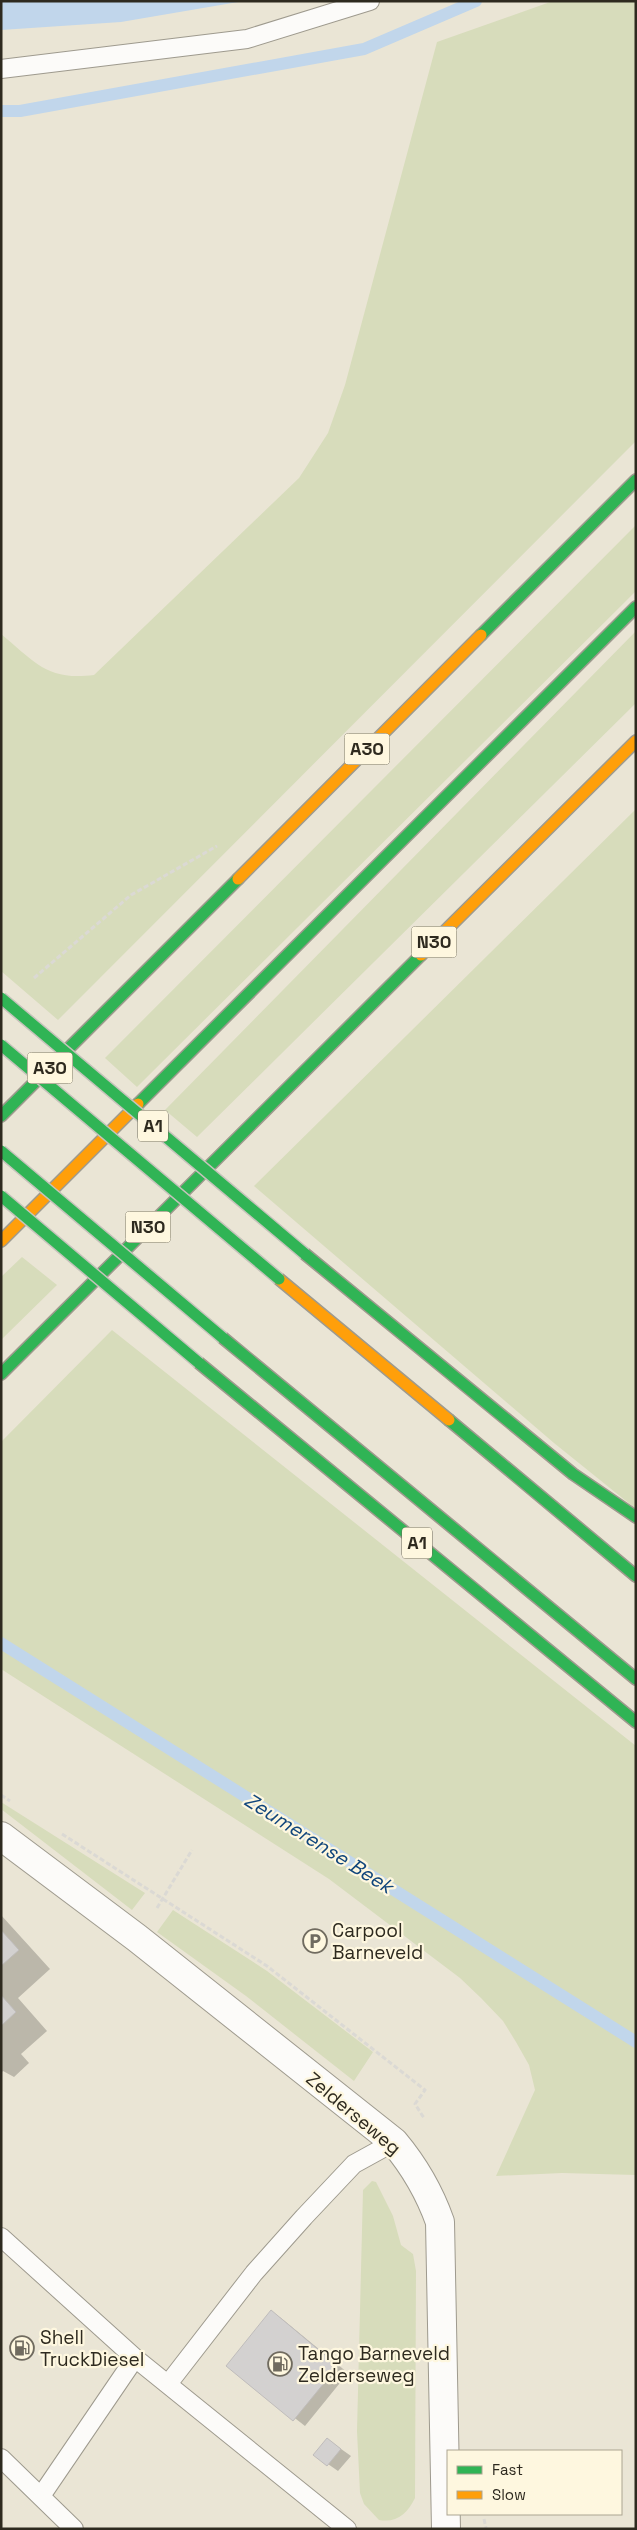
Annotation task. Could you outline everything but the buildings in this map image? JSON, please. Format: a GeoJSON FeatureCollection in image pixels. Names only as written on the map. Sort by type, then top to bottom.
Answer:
{"type":"FeatureCollection","features":[{"type":"Feature","properties":{"kind":"main road","name":"A30"},"geometry":{"type":"LineString","coordinates":[[1,1116],[636,480]]}},
{"type":"Feature","properties":{"kind":"main road"},"geometry":{"type":"LineString","coordinates":[[1,1241],[636,607]]}},
{"type":"Feature","properties":{"kind":"main road","name":"N30"},"geometry":{"type":"LineString","coordinates":[[1,1374],[636,741]]}},
{"type":"Feature","properties":{"kind":"main road","name":"A1"},"geometry":{"type":"LineString","coordinates":[[1,998],[305,1254],[573,1474],[636,1517]]}},
{"type":"Feature","properties":{"kind":"main road","name":"A1"},"geometry":{"type":"LineString","coordinates":[[1,1045],[636,1576]]}},
{"type":"Feature","properties":{"kind":"main road","name":"A1"},"geometry":{"type":"LineString","coordinates":[[1,1151],[223,1338],[636,1679]]}},
{"type":"Feature","properties":{"kind":"main road","name":"A1"},"geometry":{"type":"LineString","coordinates":[[1,1196],[199,1363],[636,1722]]}},
{"type":"Feature","properties":{"kind":"street","name":"Zelderseweg"},"geometry":{"type":"LineString","coordinates":[[1,1836],[136,1938],[394,2142],[413,2164],[430,2194],[440,2222],[446,2529]]}},
{"type":"Feature","properties":{"kind":"lane"},"geometry":{"type":"LineString","coordinates":[[1,69],[247,39],[370,1]]}},
{"type":"Feature","properties":{"kind":"lane"},"geometry":{"type":"LineString","coordinates":[[168,2384],[254,2273],[304,2217],[354,2164],[394,2142]]}},
{"type":"Feature","properties":{"kind":"lane"},"geometry":{"type":"LineString","coordinates":[[1,2237],[135,2358],[347,2529]]}},
{"type":"Feature","properties":{"kind":"lane"},"geometry":{"type":"LineString","coordinates":[[41,2496],[135,2358]]}},
{"type":"Feature","properties":{"kind":"lane"},"geometry":{"type":"LineString","coordinates":[[1,2458],[74,2529]]}},
{"type":"Feature","properties":{"kind":"path"},"geometry":{"type":"LineString","coordinates":[[29,982],[131,895],[218,846]]}},
{"type":"Feature","properties":{"kind":"path"},"geometry":{"type":"LineString","coordinates":[[1,1795],[18,1805]]}},
{"type":"Feature","properties":{"kind":"path"},"geometry":{"type":"LineString","coordinates":[[58,1832],[267,1966],[295,1987],[425,2090],[415,2104]]}},
{"type":"Feature","properties":{"kind":"green space"},"geometry":{"type":"Polygon","coordinates":[[[553,1],[636,1],[636,441],[58,1020],[1,971],[1,634],[33,661],[53,672],[64,675],[94,675],[299,478],[328,433],[345,385],[437,42],[553,1]]]}},
{"type":"Feature","properties":{"kind":"green space"},"geometry":{"type":"Polygon","coordinates":[[[636,525],[636,591],[137,1087],[105,1058],[636,525]]]}},
{"type":"Feature","properties":{"kind":"green space"},"geometry":{"type":"Polygon","coordinates":[[[636,631],[636,703],[197,1137],[165,1110],[636,631]]]}},
{"type":"Feature","properties":{"kind":"green space"},"geometry":{"type":"Polygon","coordinates":[[[636,809],[636,1509],[554,1443],[254,1186],[636,809]]]}},
{"type":"Feature","properties":{"kind":"green space"},"geometry":{"type":"Polygon","coordinates":[[[22,1257],[57,1285],[1,1340],[1,1277],[22,1257]]]}},
{"type":"Feature","properties":{"kind":"green space"},"geometry":{"type":"Polygon","coordinates":[[[112,1330],[636,1746],[636,2175],[562,2173],[496,2176],[535,2090],[529,2065],[516,2042],[503,2021],[481,1998],[460,1978],[329,1879],[1,1669],[1,1442],[112,1330]]]}},
{"type":"Feature","properties":{"kind":"green space"},"geometry":{"type":"Polygon","coordinates":[[[1,1802],[145,1893],[132,1910],[1,1809],[1,1802]]]}},
{"type":"Feature","properties":{"kind":"green space"},"geometry":{"type":"Polygon","coordinates":[[[173,1910],[267,1971],[373,2052],[354,2081],[246,1996],[157,1932],[173,1910]]]}},
{"type":"Feature","properties":{"kind":"green space"},"geometry":{"type":"Polygon","coordinates":[[[372,2181],[376,2182],[393,2216],[401,2245],[413,2254],[416,2271],[415,2498],[405,2513],[396,2519],[385,2521],[379,2520],[364,2504],[360,2493],[357,2431],[363,2190],[372,2181]]]}},
{"type":"Feature","properties":{"kind":"water"},"geometry":{"type":"Polygon","coordinates":[[[1,1],[244,1],[121,22],[1,30],[1,1]]]}},
{"type":"Feature","properties":{"kind":"waterway"},"geometry":{"type":"LineString","coordinates":[[1,111],[20,111],[364,49],[476,1]]}},
{"type":"Feature","properties":{"kind":"waterway","name":"Zeumerense Beek"},"geometry":{"type":"LineString","coordinates":[[1,1643],[636,2042]]}},
{"type":"Feature","properties":{"kind":"traffic: fast"},"geometry":{"type":"LineString","coordinates":[[481,635],[636,480]]}},
{"type":"Feature","properties":{"kind":"traffic: fast"},"geometry":{"type":"LineString","coordinates":[[138,1104],[636,607]]}},
{"type":"Feature","properties":{"kind":"traffic: fast"},"geometry":{"type":"LineString","coordinates":[[1,1116],[238,879]]}},
{"type":"Feature","properties":{"kind":"traffic: fast"},"geometry":{"type":"LineString","coordinates":[[1,1374],[421,955]]}},
{"type":"Feature","properties":{"kind":"traffic: fast"},"geometry":{"type":"LineString","coordinates":[[1,998],[305,1254]]}},
{"type":"Feature","properties":{"kind":"traffic: fast"},"geometry":{"type":"LineString","coordinates":[[1,1045],[279,1279]]}},
{"type":"Feature","properties":{"kind":"traffic: fast"},"geometry":{"type":"LineString","coordinates":[[1,1151],[223,1338]]}},
{"type":"Feature","properties":{"kind":"traffic: fast"},"geometry":{"type":"LineString","coordinates":[[1,1196],[199,1363]]}},
{"type":"Feature","properties":{"kind":"traffic: fast"},"geometry":{"type":"LineString","coordinates":[[305,1254],[573,1474],[636,1517]]}},
{"type":"Feature","properties":{"kind":"traffic: fast"},"geometry":{"type":"LineString","coordinates":[[223,1338],[636,1679]]}},
{"type":"Feature","properties":{"kind":"traffic: fast"},"geometry":{"type":"LineString","coordinates":[[199,1363],[636,1722]]}},
{"type":"Feature","properties":{"kind":"traffic: fast"},"geometry":{"type":"LineString","coordinates":[[449,1420],[636,1576]]}},
{"type":"Feature","properties":{"kind":"traffic: slow"},"geometry":{"type":"LineString","coordinates":[[238,879],[481,635]]}},
{"type":"Feature","properties":{"kind":"traffic: slow"},"geometry":{"type":"LineString","coordinates":[[421,955],[636,741]]}},
{"type":"Feature","properties":{"kind":"traffic: slow"},"geometry":{"type":"LineString","coordinates":[[1,1241],[138,1104]]}},
{"type":"Feature","properties":{"kind":"traffic: slow"},"geometry":{"type":"LineString","coordinates":[[279,1279],[449,1420]]}},
{"type":"Feature","properties":{"kind":"place","name":"Carpool Barneveld"},"geometry":{"type":"Point","coordinates":[315,1941]}},
{"type":"Feature","properties":{"kind":"place","name":"Shell TruckDiesel"},"geometry":{"type":"Point","coordinates":[22,2348]}},
{"type":"Feature","properties":{"kind":"place","name":"Tango Barneveld Zelderseweg"},"geometry":{"type":"Point","coordinates":[280,2364]}}]}
